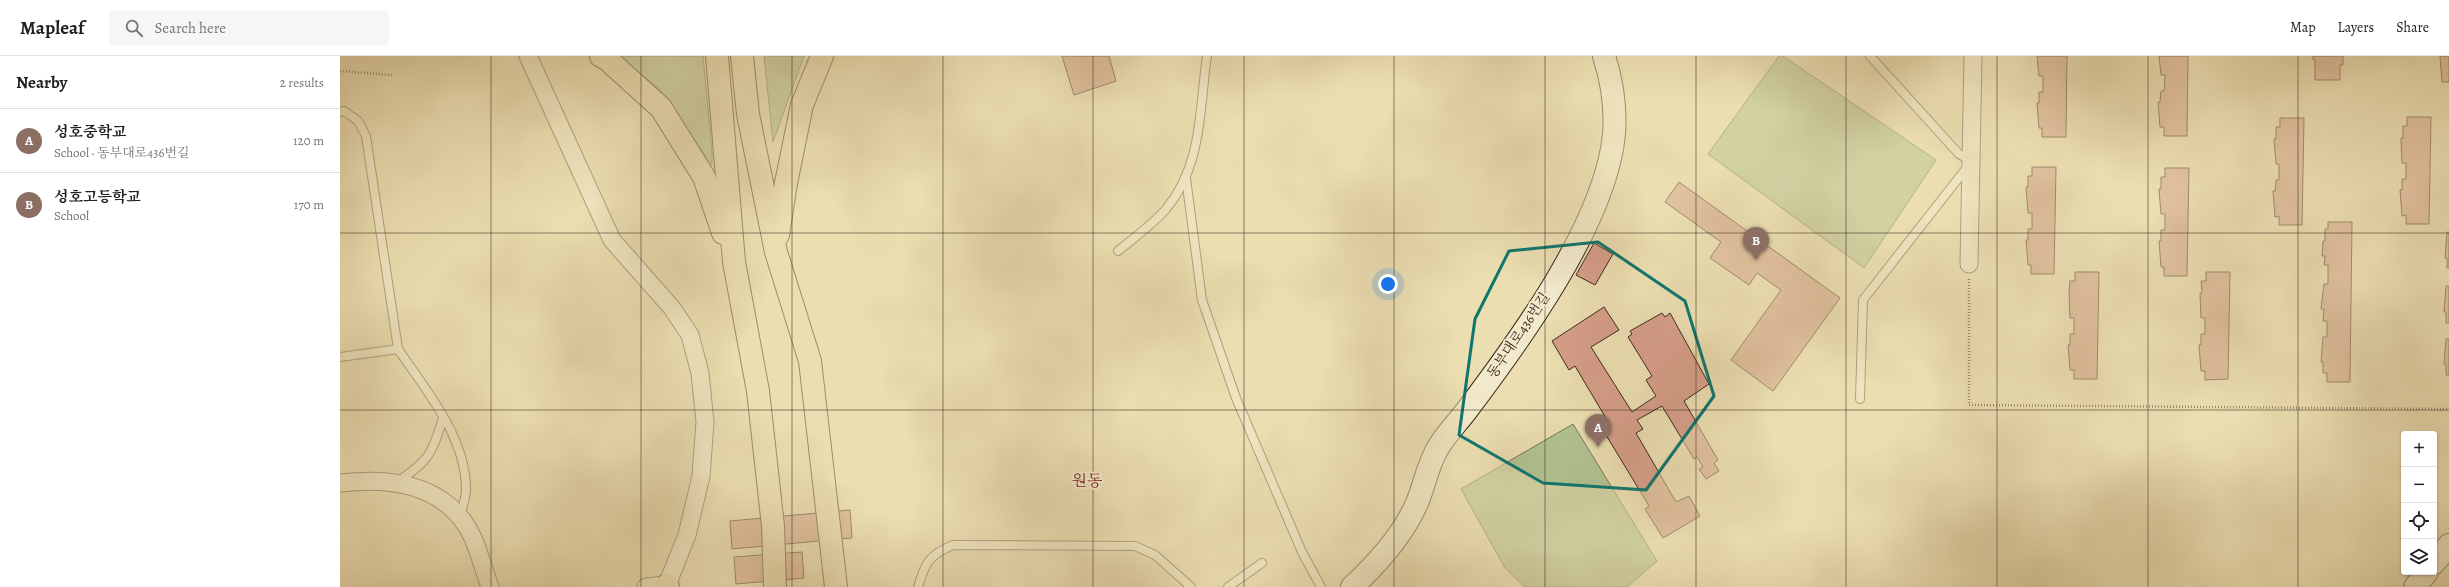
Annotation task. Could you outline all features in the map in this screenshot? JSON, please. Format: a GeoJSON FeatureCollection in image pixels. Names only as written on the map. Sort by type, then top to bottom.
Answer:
{"type":"FeatureCollection","features":[{"type":"Feature","properties":{"kind":"highway"},"geometry":{"type":"LineString","coordinates":[[601,56],[608,60],[661,108],[704,177],[734,262]]}},
{"type":"Feature","properties":{"kind":"highway"},"geometry":{"type":"LineString","coordinates":[[717,56],[734,262],[758,392],[773,526],[775,587]]}},
{"type":"Feature","properties":{"kind":"highway"},"geometry":{"type":"LineString","coordinates":[[742,56],[748,114],[776,252],[810,361],[836,587]]}},
{"type":"Feature","properties":{"kind":"highway"},"geometry":{"type":"LineString","coordinates":[[776,252],[786,183],[802,105],[822,56]]}},
{"type":"Feature","properties":{"kind":"street"},"geometry":{"type":"LineString","coordinates":[[528,56],[612,240],[672,308],[690,335],[700,373],[704,422],[701,476],[687,535],[660,586]]}},
{"type":"Feature","properties":{"kind":"street","name":"동부대로436번길"},"geometry":{"type":"LineString","coordinates":[[1352,587],[1380,558],[1409,520],[1436,450],[1523,330],[1556,280],[1584,230],[1602,186],[1614,135],[1613,93],[1604,56]]}},
{"type":"Feature","properties":{"kind":"street"},"geometry":{"type":"LineString","coordinates":[[1969,264],[1973,56]]}},
{"type":"Feature","properties":{"kind":"street"},"geometry":{"type":"LineString","coordinates":[[340,483],[364,480],[397,482],[421,489],[444,502],[460,518],[472,538],[490,587]]}},
{"type":"Feature","properties":{"kind":"street"},"geometry":{"type":"LineString","coordinates":[[2437,559],[2449,545]]}},
{"type":"Feature","properties":{"kind":"street"},"geometry":{"type":"LineString","coordinates":[[2415,587],[2425,575]]}},
{"type":"Feature","properties":{"kind":"lane"},"geometry":{"type":"LineString","coordinates":[[1118,251],[1166,209],[1186,178],[1195,154],[1200,127],[1207,56]]}},
{"type":"Feature","properties":{"kind":"lane"},"geometry":{"type":"LineString","coordinates":[[1860,399],[1863,300],[1972,161],[1959,154],[1870,56]]}},
{"type":"Feature","properties":{"kind":"lane"},"geometry":{"type":"LineString","coordinates":[[340,112],[344,111],[358,121],[366,136],[398,348],[444,418],[454,437],[463,460],[466,491],[460,518]]}},
{"type":"Feature","properties":{"kind":"lane"},"geometry":{"type":"LineString","coordinates":[[1186,178],[1202,300],[1236,398],[1302,552],[1321,587]]}},
{"type":"Feature","properties":{"kind":"lane"},"geometry":{"type":"LineString","coordinates":[[340,357],[398,348]]}},
{"type":"Feature","properties":{"kind":"lane"},"geometry":{"type":"LineString","coordinates":[[397,482],[421,466],[435,445],[444,418]]}},
{"type":"Feature","properties":{"kind":"lane"},"geometry":{"type":"LineString","coordinates":[[918,587],[924,566],[936,552],[952,545],[1135,546],[1156,554],[1185,584],[1191,587]]}},
{"type":"Feature","properties":{"kind":"lane"},"geometry":{"type":"LineString","coordinates":[[1228,587],[1262,563]]}},
{"type":"Feature","properties":{"kind":"path"},"geometry":{"type":"LineString","coordinates":[[340,71],[392,75]]}},
{"type":"Feature","properties":{"kind":"path"},"geometry":{"type":"LineString","coordinates":[[1969,264],[1970,406],[2449,409]]}},
{"type":"Feature","properties":{"kind":"highlighted area"},"geometry":{"type":"Polygon","coordinates":[[[1598,242],[1685,301],[1714,396],[1646,490],[1543,483],[1459,435],[1475,319],[1509,251],[1598,242]]]}},
{"type":"Feature","properties":{"kind":"green space"},"geometry":{"type":"Polygon","coordinates":[[[619,56],[703,56],[712,165],[658,88],[619,56]]]}},
{"type":"Feature","properties":{"kind":"green space"},"geometry":{"type":"Polygon","coordinates":[[[764,56],[804,56],[773,142],[764,56]]]}},
{"type":"Feature","properties":{"kind":"green space"},"geometry":{"type":"Polygon","coordinates":[[[1779,56],[1783,56],[1936,160],[1864,268],[1708,154],[1779,56]]]}},
{"type":"Feature","properties":{"kind":"green space"},"geometry":{"type":"Polygon","coordinates":[[[1573,424],[1657,561],[1627,587],[1525,587],[1505,568],[1461,489],[1573,424]]]}},
{"type":"Feature","properties":{"kind":"building"},"geometry":{"type":"Polygon","coordinates":[[[1062,56],[1109,56],[1116,81],[1074,95],[1062,56]]]}},
{"type":"Feature","properties":{"kind":"building"},"geometry":{"type":"Polygon","coordinates":[[[2037,56],[2067,56],[2066,137],[2042,137],[2042,128],[2039,128],[2037,103],[2039,103],[2039,92],[2043,92],[2043,76],[2039,76],[2037,56]]]}},
{"type":"Feature","properties":{"kind":"building"},"geometry":{"type":"Polygon","coordinates":[[[2159,56],[2188,56],[2187,136],[2164,136],[2164,127],[2160,127],[2158,102],[2160,102],[2161,91],[2164,91],[2165,75],[2161,75],[2159,56]]]}},
{"type":"Feature","properties":{"kind":"building"},"geometry":{"type":"Polygon","coordinates":[[[2313,56],[2343,56],[2343,65],[2340,65],[2340,80],[2315,80],[2315,60],[2313,60],[2313,56]]]}},
{"type":"Feature","properties":{"kind":"building"},"geometry":{"type":"Polygon","coordinates":[[[2440,56],[2449,56],[2449,82],[2442,82],[2440,56]]]}},
{"type":"Feature","properties":{"kind":"building"},"geometry":{"type":"Polygon","coordinates":[[[2407,117],[2431,117],[2429,224],[2406,224],[2406,215],[2402,216],[2400,190],[2402,190],[2402,179],[2406,179],[2406,163],[2402,163],[2401,138],[2403,138],[2403,126],[2407,126],[2407,117]]]}},
{"type":"Feature","properties":{"kind":"building"},"geometry":{"type":"Polygon","coordinates":[[[2280,118],[2304,118],[2302,225],[2279,225],[2279,216],[2275,217],[2273,191],[2275,191],[2276,180],[2279,180],[2279,164],[2276,164],[2274,139],[2276,139],[2276,127],[2280,127],[2280,118]]]}},
{"type":"Feature","properties":{"kind":"building"},"geometry":{"type":"Polygon","coordinates":[[[2032,167],[2056,167],[2054,274],[2031,274],[2031,265],[2028,265],[2026,240],[2028,240],[2028,229],[2032,229],[2032,213],[2028,213],[2026,187],[2028,187],[2028,176],[2032,176],[2032,167]]]}},
{"type":"Feature","properties":{"kind":"building"},"geometry":{"type":"Polygon","coordinates":[[[2165,168],[2189,168],[2187,276],[2164,276],[2164,267],[2161,267],[2159,241],[2161,241],[2161,230],[2165,230],[2165,214],[2161,214],[2159,189],[2161,189],[2161,177],[2165,177],[2165,168]]]}},
{"type":"Feature","properties":{"kind":"building"},"geometry":{"type":"Polygon","coordinates":[[[1679,182],[1840,298],[1773,391],[1731,360],[1781,290],[1757,273],[1749,285],[1710,258],[1721,242],[1665,202],[1679,182]]]}},
{"type":"Feature","properties":{"kind":"building"},"geometry":{"type":"Polygon","coordinates":[[[2328,222],[2352,222],[2350,382],[2327,382],[2327,373],[2323,373],[2323,362],[2321,362],[2323,337],[2327,337],[2327,321],[2323,321],[2324,309],[2321,309],[2324,284],[2328,284],[2328,265],[2324,265],[2325,256],[2322,256],[2323,241],[2325,241],[2325,229],[2328,229],[2328,222]]]}},
{"type":"Feature","properties":{"kind":"building"},"geometry":{"type":"Polygon","coordinates":[[[2447,232],[2449,232],[2449,268],[2447,268],[2447,258],[2445,258],[2447,232]]]}},
{"type":"Feature","properties":{"kind":"building"},"geometry":{"type":"Polygon","coordinates":[[[1594,243],[1613,254],[1595,285],[1576,275],[1594,243]]]}},
{"type":"Feature","properties":{"kind":"building"},"geometry":{"type":"Polygon","coordinates":[[[2075,272],[2099,272],[2097,379],[2074,379],[2074,370],[2070,370],[2068,345],[2070,345],[2070,334],[2074,334],[2074,318],[2070,318],[2069,293],[2070,281],[2075,281],[2075,272]]]}},
{"type":"Feature","properties":{"kind":"building"},"geometry":{"type":"Polygon","coordinates":[[[2206,272],[2230,272],[2228,379],[2205,380],[2205,371],[2201,371],[2199,345],[2201,345],[2201,334],[2205,334],[2205,318],[2201,318],[2200,293],[2202,293],[2201,281],[2206,281],[2206,272]]]}},
{"type":"Feature","properties":{"kind":"building"},"geometry":{"type":"Polygon","coordinates":[[[2446,286],[2449,286],[2449,323],[2446,323],[2446,312],[2444,312],[2446,286]]]}},
{"type":"Feature","properties":{"kind":"building"},"geometry":{"type":"Polygon","coordinates":[[[1604,307],[1619,330],[1591,347],[1632,412],[1656,396],[1646,380],[1652,376],[1628,337],[1632,334],[1630,331],[1662,313],[1665,317],[1670,313],[1709,384],[1684,401],[1718,460],[1714,463],[1719,471],[1706,479],[1699,469],[1703,467],[1697,457],[1694,459],[1662,406],[1637,420],[1643,429],[1636,433],[1676,502],[1689,496],[1700,516],[1663,538],[1645,509],[1649,506],[1603,430],[1610,425],[1575,366],[1569,370],[1552,341],[1604,307]]]}},
{"type":"Feature","properties":{"kind":"building"},"geometry":{"type":"Polygon","coordinates":[[[2446,339],[2449,339],[2449,375],[2446,375],[2446,364],[2444,364],[2446,339]]]}},
{"type":"Feature","properties":{"kind":"building"},"geometry":{"type":"Polygon","coordinates":[[[850,510],[852,538],[732,549],[730,521],[850,510]]]}},
{"type":"Feature","properties":{"kind":"building"},"geometry":{"type":"Polygon","coordinates":[[[802,552],[804,578],[736,584],[734,557],[802,552]]]}},
{"type":"Feature","properties":{"kind":"place","name":"성호고등학교"},"geometry":{"type":"Point","coordinates":[1756,260]}},
{"type":"Feature","properties":{"kind":"place","name":"성호중학교"},"geometry":{"type":"Point","coordinates":[1598,447]}},
{"type":"Feature","properties":{"kind":"district","name":"원동"},"geometry":{"type":"Point","coordinates":[1087,480]}}]}
